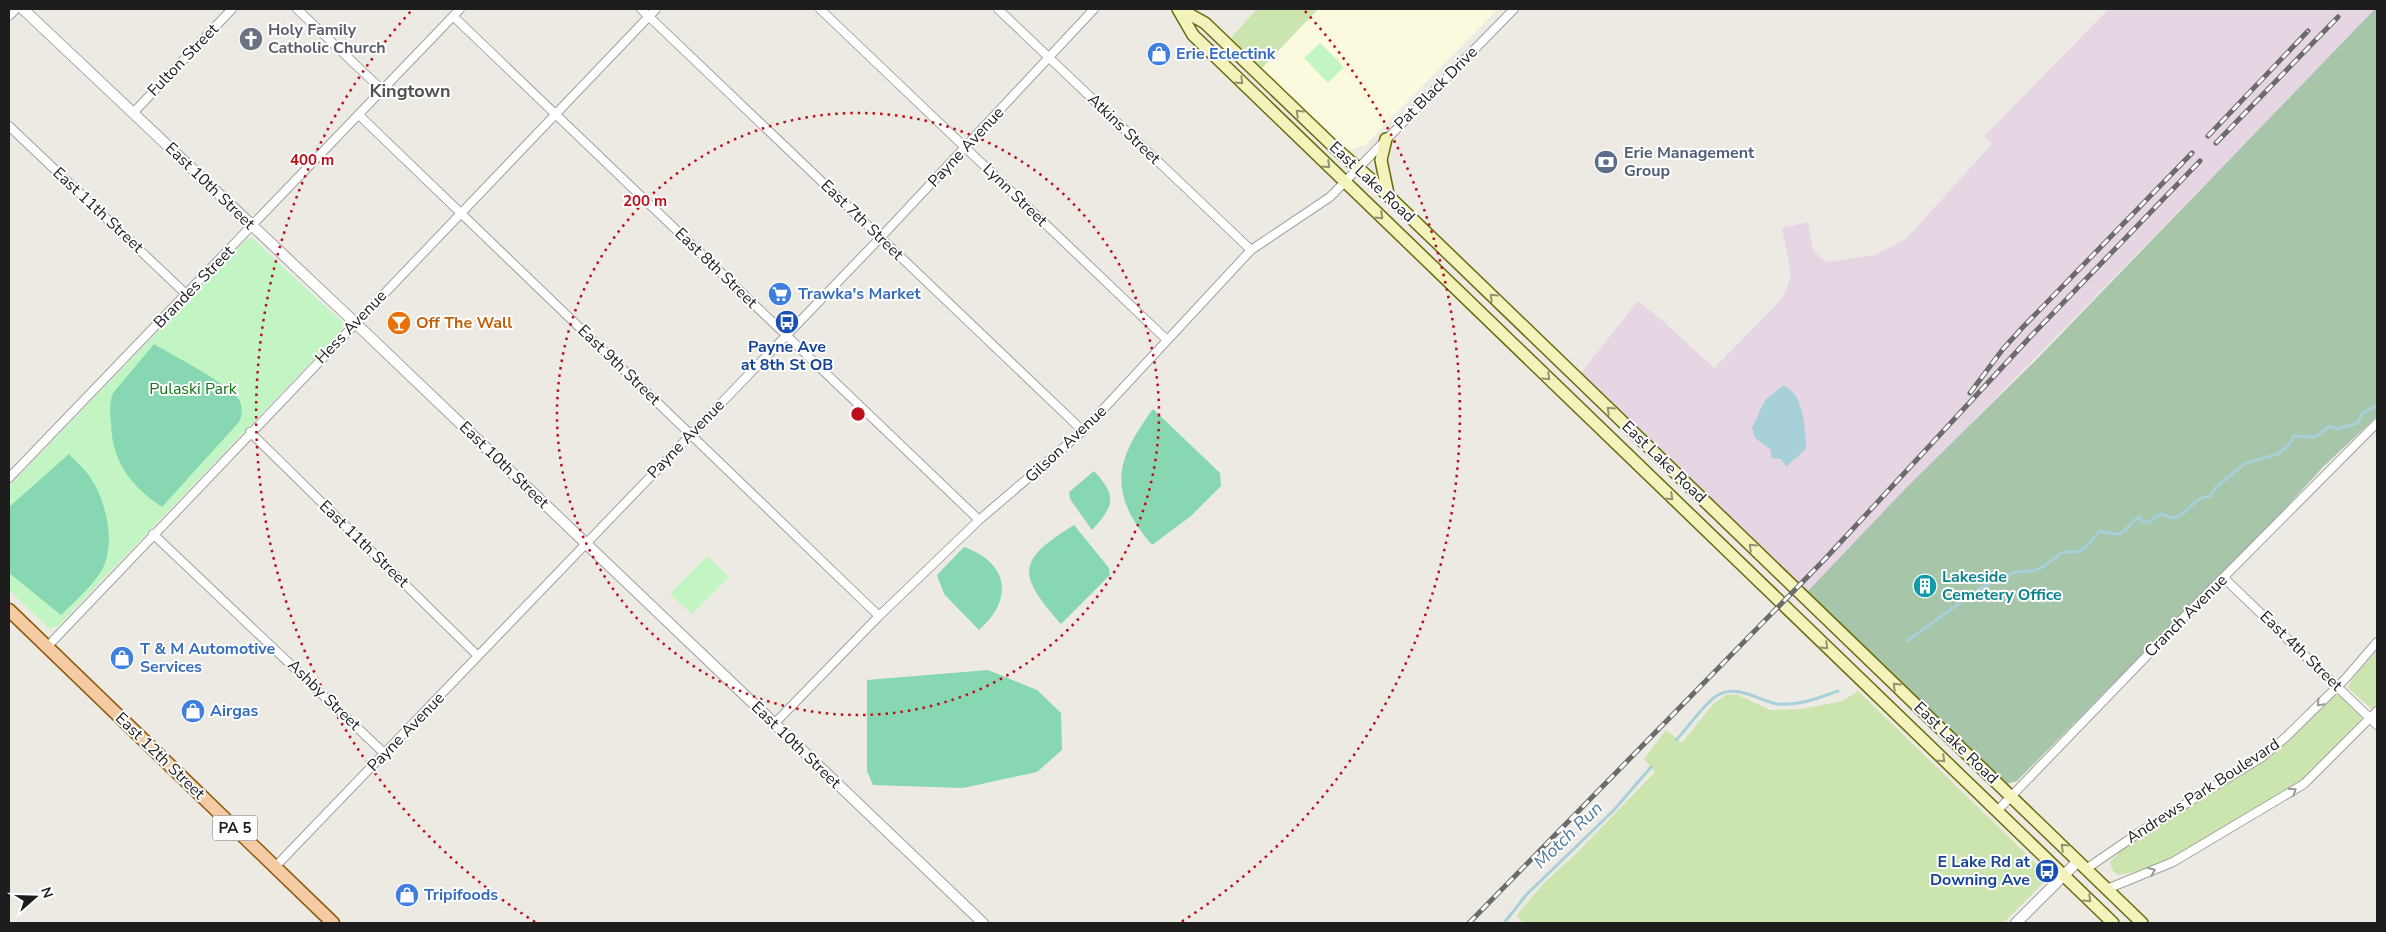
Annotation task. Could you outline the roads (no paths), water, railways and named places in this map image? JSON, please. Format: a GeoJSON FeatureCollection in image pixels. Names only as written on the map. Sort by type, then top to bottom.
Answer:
{"type":"FeatureCollection","features":[{"type":"Feature","properties":{"kind":"main road","name":"East Lake Road"},"geometry":{"type":"LineString","coordinates":[[1179,9],[1205,23],[1334,147],[1389,196],[2142,923]]}},
{"type":"Feature","properties":{"kind":"main road","name":"East Lake Road"},"geometry":{"type":"LineString","coordinates":[[1179,9],[1193,35],[2113,923]]}},
{"type":"Feature","properties":{"kind":"main road"},"geometry":{"type":"LineString","coordinates":[[1386,139],[1381,160],[1389,196]]}},
{"type":"Feature","properties":{"kind":"main road","name":"East 12th Street"},"geometry":{"type":"LineString","coordinates":[[9,610],[333,923]]}},
{"type":"Feature","properties":{"kind":"street"},"geometry":{"type":"LineString","coordinates":[[9,16],[16,9]]}},
{"type":"Feature","properties":{"kind":"street","name":"East 10th Street"},"geometry":{"type":"LineString","coordinates":[[23,9],[355,322],[983,923]]}},
{"type":"Feature","properties":{"kind":"street","name":"Fulton Street"},"geometry":{"type":"LineString","coordinates":[[134,112],[232,9]]}},
{"type":"Feature","properties":{"kind":"street"},"geometry":{"type":"LineString","coordinates":[[297,9],[382,90]]}},
{"type":"Feature","properties":{"kind":"street","name":"Brandes Street"},"geometry":{"type":"LineString","coordinates":[[9,478],[460,9]]}},
{"type":"Feature","properties":{"kind":"street","name":"East 7th Street"},"geometry":{"type":"LineString","coordinates":[[641,9],[1083,431]]}},
{"type":"Feature","properties":{"kind":"street","name":"Hess Avenue"},"geometry":{"type":"LineString","coordinates":[[47,647],[355,322],[656,9]]}},
{"type":"Feature","properties":{"kind":"street","name":"Lynn Street"},"geometry":{"type":"LineString","coordinates":[[820,9],[1167,340]]}},
{"type":"Feature","properties":{"kind":"street","name":"Atkins Street"},"geometry":{"type":"LineString","coordinates":[[998,9],[1251,250]]}},
{"type":"Feature","properties":{"kind":"street","name":"Payne Avenue"},"geometry":{"type":"LineString","coordinates":[[275,867],[966,148],[1094,9]]}},
{"type":"Feature","properties":{"kind":"street","name":"Pat Black Drive"},"geometry":{"type":"LineString","coordinates":[[1358,167],[1514,9]]}},
{"type":"Feature","properties":{"kind":"street","name":"East 8th Street"},"geometry":{"type":"LineString","coordinates":[[453,16],[979,520]]}},
{"type":"Feature","properties":{"kind":"street","name":"East 9th Street"},"geometry":{"type":"LineString","coordinates":[[358,115],[879,616]]}},
{"type":"Feature","properties":{"kind":"street","name":"East 11th Street"},"geometry":{"type":"LineString","coordinates":[[9,126],[187,295]]}},
{"type":"Feature","properties":{"kind":"street","name":"Gilson Avenue"},"geometry":{"type":"LineString","coordinates":[[774,724],[879,616],[979,520],[1083,431],[1251,250],[1320,205],[1358,167]]}},
{"type":"Feature","properties":{"kind":"street","name":"Cranch Avenue"},"geometry":{"type":"LineString","coordinates":[[1996,811],[2377,423]]}},
{"type":"Feature","properties":{"kind":"street","name":"East 11th Street"},"geometry":{"type":"LineString","coordinates":[[250,432],[478,656]]}},
{"type":"Feature","properties":{"kind":"street","name":"Ashby Street"},"geometry":{"type":"LineString","coordinates":[[153,534],[385,754]]}},
{"type":"Feature","properties":{"kind":"street","name":"East 4th Street"},"geometry":{"type":"LineString","coordinates":[[2224,578],[2377,725]]}},
{"type":"Feature","properties":{"kind":"street","name":"Andrews Park Boulevard"},"geometry":{"type":"LineString","coordinates":[[2082,865],[2122,843],[2262,757],[2287,736],[2337,686],[2377,642]]}},
{"type":"Feature","properties":{"kind":"street"},"geometry":{"type":"LineString","coordinates":[[2107,889],[2173,862],[2304,784],[2377,711]]}},
{"type":"Feature","properties":{"kind":"street"},"geometry":{"type":"LineString","coordinates":[[2016,923],[2063,875],[2082,865]]}},
{"type":"Feature","properties":{"kind":"water"},"geometry":{"type":"Polygon","coordinates":[[[1783,386],[1790,389],[1799,402],[1804,419],[1806,444],[1806,449],[1786,467],[1781,459],[1771,458],[1771,450],[1755,438],[1752,428],[1765,400],[1783,386]]]}},
{"type":"Feature","properties":{"kind":"waterway","name":"Motch Run"},"geometry":{"type":"LineString","coordinates":[[1907,641],[1982,587],[2015,572],[2033,571],[2044,566],[2063,552],[2077,552],[2084,549],[2100,531],[2120,534],[2139,517],[2143,522],[2148,522],[2161,514],[2173,518],[2178,516],[2195,502],[2211,496],[2215,488],[2244,464],[2278,454],[2288,446],[2294,436],[2315,437],[2330,426],[2337,429],[2358,423],[2362,414],[2377,405]]}},
{"type":"Feature","properties":{"kind":"waterway","name":"Motch Run"},"geometry":{"type":"LineString","coordinates":[[1676,740],[1707,704],[1718,695],[1726,692],[1741,692],[1778,704],[1794,704],[1838,691]]}},
{"type":"Feature","properties":{"kind":"waterway","name":"Motch Run"},"geometry":{"type":"LineString","coordinates":[[1504,923],[1527,894],[1614,810],[1651,767]]}},
{"type":"Feature","properties":{"kind":"railway"},"geometry":{"type":"LineString","coordinates":[[2216,143],[2338,17]]}},
{"type":"Feature","properties":{"kind":"railway"},"geometry":{"type":"LineString","coordinates":[[2208,136],[2308,31]]}},
{"type":"Feature","properties":{"kind":"railway"},"geometry":{"type":"LineString","coordinates":[[1970,393],[2003,349],[2023,327],[2192,153]]}},
{"type":"Feature","properties":{"kind":"railway"},"geometry":{"type":"LineString","coordinates":[[1469,923],[1825,559],[2032,335],[2200,161]]}},
{"type":"Feature","properties":{"kind":"place","name":"Holy Family Catholic Church"},"geometry":{"type":"Point","coordinates":[251,39]}},
{"type":"Feature","properties":{"kind":"place","name":"Erie Eclectink"},"geometry":{"type":"Point","coordinates":[1159,54]}},
{"type":"Feature","properties":{"kind":"place","name":"Erie Management Group"},"geometry":{"type":"Point","coordinates":[1606,162]}},
{"type":"Feature","properties":{"kind":"place","name":"Trawka's Market"},"geometry":{"type":"Point","coordinates":[780,294]}},
{"type":"Feature","properties":{"kind":"place","name":"Payne Ave at 8th St OB"},"geometry":{"type":"Point","coordinates":[787,322]}},
{"type":"Feature","properties":{"kind":"place","name":"Off The Wall"},"geometry":{"type":"Point","coordinates":[399,323]}},
{"type":"Feature","properties":{"kind":"place","name":"Lakeside Cemetery Office"},"geometry":{"type":"Point","coordinates":[1925,586]}},
{"type":"Feature","properties":{"kind":"place","name":"T & M Automotive Services"},"geometry":{"type":"Point","coordinates":[122,658]}},
{"type":"Feature","properties":{"kind":"place","name":"Airgas"},"geometry":{"type":"Point","coordinates":[193,711]}},
{"type":"Feature","properties":{"kind":"place","name":"E Lake Rd at Downing Ave"},"geometry":{"type":"Point","coordinates":[2047,871]}},
{"type":"Feature","properties":{"kind":"place","name":"Tripifoods"},"geometry":{"type":"Point","coordinates":[407,895]}},
{"type":"Feature","properties":{"kind":"district","name":"Kingtown"},"geometry":{"type":"Point","coordinates":[410,91]}},
{"type":"Feature","properties":{"kind":"park label","name":"Pulaski Park"},"geometry":{"type":"Point","coordinates":[193,389]}}]}
